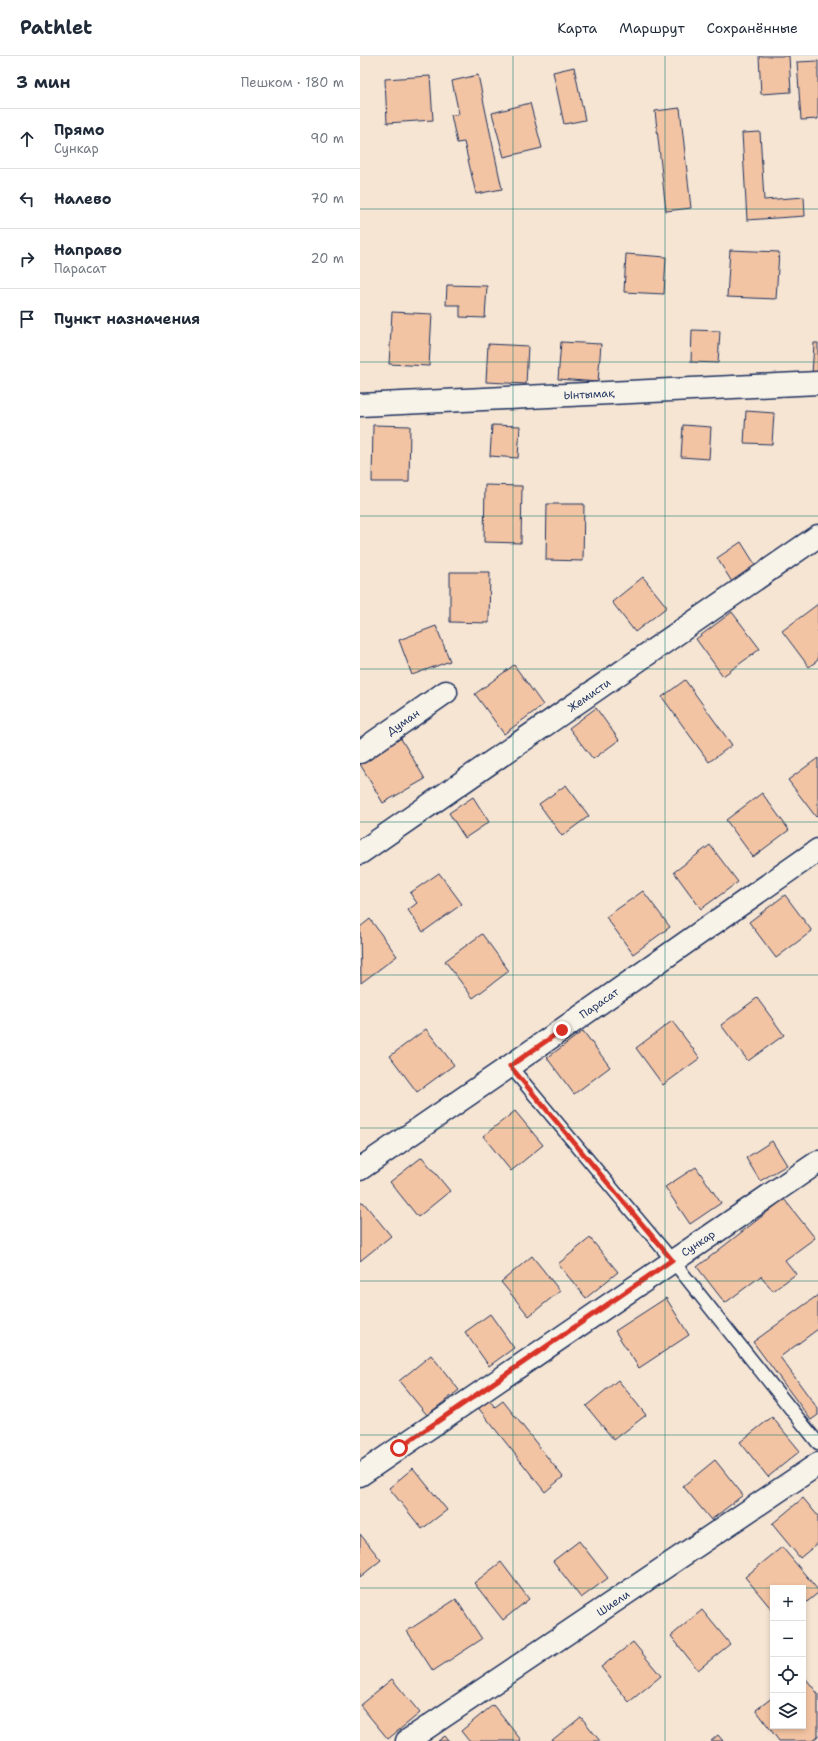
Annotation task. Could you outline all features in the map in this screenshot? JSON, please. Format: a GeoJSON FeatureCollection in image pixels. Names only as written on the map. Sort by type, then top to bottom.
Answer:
{"type":"FeatureCollection","features":[{"type":"Feature","properties":{"kind":"street","name":"Ынтымақ"},"geometry":{"type":"LineString","coordinates":[[360,405],[818,383]]}},
{"type":"Feature","properties":{"kind":"street","name":"Жемисти"},"geometry":{"type":"LineString","coordinates":[[360,853],[818,536]]}},
{"type":"Feature","properties":{"kind":"street","name":"Думан"},"geometry":{"type":"LineString","coordinates":[[360,752],[446,692]]}},
{"type":"Feature","properties":{"kind":"street","name":"Парасат"},"geometry":{"type":"LineString","coordinates":[[360,1169],[510,1066],[818,850]]}},
{"type":"Feature","properties":{"kind":"street","name":"Сункар"},"geometry":{"type":"LineString","coordinates":[[360,1475],[672,1260],[818,1162]]}},
{"type":"Feature","properties":{"kind":"street","name":"Шиели"},"geometry":{"type":"LineString","coordinates":[[407,1741],[818,1464]]}},
{"type":"Feature","properties":{"kind":"lane"},"geometry":{"type":"LineString","coordinates":[[510,1066],[672,1260],[818,1443]]}},
{"type":"Feature","properties":{"kind":"building"},"geometry":{"type":"Polygon","coordinates":[[[759,56],[789,56],[791,92],[761,94],[759,56]]]}},
{"type":"Feature","properties":{"kind":"building"},"geometry":{"type":"Polygon","coordinates":[[[818,61],[818,119],[801,120],[797,62],[818,61]]]}},
{"type":"Feature","properties":{"kind":"building"},"geometry":{"type":"Polygon","coordinates":[[[574,67],[585,120],[564,124],[553,72],[574,67]]]}},
{"type":"Feature","properties":{"kind":"building"},"geometry":{"type":"Polygon","coordinates":[[[478,75],[502,189],[476,194],[464,142],[457,143],[451,115],[459,114],[452,81],[478,75]]]}},
{"type":"Feature","properties":{"kind":"building"},"geometry":{"type":"Polygon","coordinates":[[[430,76],[433,120],[387,123],[385,79],[430,76]]]}},
{"type":"Feature","properties":{"kind":"building"},"geometry":{"type":"Polygon","coordinates":[[[530,103],[542,148],[504,157],[492,113],[530,103]]]}},
{"type":"Feature","properties":{"kind":"building"},"geometry":{"type":"Polygon","coordinates":[[[680,108],[691,208],[666,211],[655,111],[680,108]]]}},
{"type":"Feature","properties":{"kind":"building"},"geometry":{"type":"Polygon","coordinates":[[[760,132],[764,200],[804,197],[805,216],[747,220],[742,133],[760,132]]]}},
{"type":"Feature","properties":{"kind":"building"},"geometry":{"type":"Polygon","coordinates":[[[730,250],[779,252],[776,299],[727,297],[730,250]]]}},
{"type":"Feature","properties":{"kind":"building"},"geometry":{"type":"Polygon","coordinates":[[[626,254],[666,257],[664,294],[624,292],[626,254]]]}},
{"type":"Feature","properties":{"kind":"building"},"geometry":{"type":"Polygon","coordinates":[[[447,285],[487,286],[485,318],[460,317],[460,305],[446,305],[447,285]]]}},
{"type":"Feature","properties":{"kind":"building"},"geometry":{"type":"Polygon","coordinates":[[[392,312],[432,314],[429,366],[389,364],[392,312]]]}},
{"type":"Feature","properties":{"kind":"building"},"geometry":{"type":"Polygon","coordinates":[[[692,330],[720,331],[718,363],[691,362],[692,330]]]}},
{"type":"Feature","properties":{"kind":"building"},"geometry":{"type":"Polygon","coordinates":[[[561,342],[601,344],[598,382],[558,379],[561,342]]]}},
{"type":"Feature","properties":{"kind":"building"},"geometry":{"type":"Polygon","coordinates":[[[814,343],[818,343],[818,375],[812,374],[814,343]]]}},
{"type":"Feature","properties":{"kind":"building"},"geometry":{"type":"Polygon","coordinates":[[[488,344],[528,346],[526,384],[486,382],[488,344]]]}},
{"type":"Feature","properties":{"kind":"building"},"geometry":{"type":"Polygon","coordinates":[[[746,411],[774,413],[772,444],[744,443],[746,411]]]}},
{"type":"Feature","properties":{"kind":"building"},"geometry":{"type":"Polygon","coordinates":[[[373,425],[410,426],[409,482],[372,482],[373,425]]]}},
{"type":"Feature","properties":{"kind":"building"},"geometry":{"type":"Polygon","coordinates":[[[492,425],[520,426],[518,458],[490,456],[492,425]]]}},
{"type":"Feature","properties":{"kind":"building"},"geometry":{"type":"Polygon","coordinates":[[[683,425],[711,427],[709,459],[681,457],[683,425]]]}},
{"type":"Feature","properties":{"kind":"building"},"geometry":{"type":"Polygon","coordinates":[[[485,485],[522,486],[521,543],[484,542],[485,485]]]}},
{"type":"Feature","properties":{"kind":"building"},"geometry":{"type":"Polygon","coordinates":[[[547,504],[584,504],[583,561],[546,560],[547,504]]]}},
{"type":"Feature","properties":{"kind":"building"},"geometry":{"type":"Polygon","coordinates":[[[741,542],[756,566],[732,582],[717,558],[741,542]]]}},
{"type":"Feature","properties":{"kind":"building"},"geometry":{"type":"Polygon","coordinates":[[[450,572],[490,572],[489,623],[450,622],[450,572]]]}},
{"type":"Feature","properties":{"kind":"building"},"geometry":{"type":"Polygon","coordinates":[[[643,577],[667,607],[635,632],[612,602],[643,577]]]}},
{"type":"Feature","properties":{"kind":"building"},"geometry":{"type":"Polygon","coordinates":[[[818,604],[818,660],[809,667],[782,631],[818,604]]]}},
{"type":"Feature","properties":{"kind":"building"},"geometry":{"type":"Polygon","coordinates":[[[732,612],[760,649],[723,676],[696,639],[732,612]]]}},
{"type":"Feature","properties":{"kind":"building"},"geometry":{"type":"Polygon","coordinates":[[[436,626],[450,661],[412,675],[399,640],[436,626]]]}},
{"type":"Feature","properties":{"kind":"building"},"geometry":{"type":"Polygon","coordinates":[[[514,665],[543,705],[504,734],[475,694],[514,665]]]}},
{"type":"Feature","properties":{"kind":"building"},"geometry":{"type":"Polygon","coordinates":[[[685,680],[732,745],[709,762],[662,697],[685,680]]]}},
{"type":"Feature","properties":{"kind":"building"},"geometry":{"type":"Polygon","coordinates":[[[596,708],[619,740],[593,759],[569,728],[596,708]]]}},
{"type":"Feature","properties":{"kind":"building"},"geometry":{"type":"Polygon","coordinates":[[[400,737],[425,779],[383,803],[360,764],[360,760],[400,737]]]}},
{"type":"Feature","properties":{"kind":"building"},"geometry":{"type":"Polygon","coordinates":[[[818,758],[818,815],[816,817],[788,780],[818,758]]]}},
{"type":"Feature","properties":{"kind":"building"},"geometry":{"type":"Polygon","coordinates":[[[566,785],[589,816],[562,836],[539,804],[566,785]]]}},
{"type":"Feature","properties":{"kind":"building"},"geometry":{"type":"Polygon","coordinates":[[[762,793],[789,830],[753,857],[726,820],[762,793]]]}},
{"type":"Feature","properties":{"kind":"building"},"geometry":{"type":"Polygon","coordinates":[[[473,797],[489,822],[465,838],[449,813],[473,797]]]}},
{"type":"Feature","properties":{"kind":"building"},"geometry":{"type":"Polygon","coordinates":[[[710,845],[738,882],[701,909],[674,872],[710,845]]]}},
{"type":"Feature","properties":{"kind":"building"},"geometry":{"type":"Polygon","coordinates":[[[439,873],[462,904],[423,932],[408,910],[417,903],[410,893],[439,873]]]}},
{"type":"Feature","properties":{"kind":"building"},"geometry":{"type":"Polygon","coordinates":[[[643,891],[670,927],[633,954],[606,917],[643,891]]]}},
{"type":"Feature","properties":{"kind":"building"},"geometry":{"type":"Polygon","coordinates":[[[785,895],[812,931],[776,958],[749,922],[785,895]]]}},
{"type":"Feature","properties":{"kind":"building"},"geometry":{"type":"Polygon","coordinates":[[[370,919],[397,956],[361,983],[360,927],[370,919]]]}},
{"type":"Feature","properties":{"kind":"building"},"geometry":{"type":"Polygon","coordinates":[[[482,934],[509,971],[473,998],[445,961],[482,934]]]}},
{"type":"Feature","properties":{"kind":"building"},"geometry":{"type":"Polygon","coordinates":[[[757,998],[784,1035],[748,1061],[721,1025],[757,998]]]}},
{"type":"Feature","properties":{"kind":"building"},"geometry":{"type":"Polygon","coordinates":[[[672,1021],[700,1058],[663,1085],[636,1048],[672,1021]]]}},
{"type":"Feature","properties":{"kind":"building"},"geometry":{"type":"Polygon","coordinates":[[[426,1029],[454,1065],[417,1092],[390,1056],[426,1029]]]}},
{"type":"Feature","properties":{"kind":"building"},"geometry":{"type":"Polygon","coordinates":[[[583,1031],[610,1067],[574,1094],[547,1058],[583,1031]]]}},
{"type":"Feature","properties":{"kind":"building"},"geometry":{"type":"Polygon","coordinates":[[[515,1111],[543,1145],[511,1171],[483,1136],[515,1111]]]}},
{"type":"Feature","properties":{"kind":"building"},"geometry":{"type":"Polygon","coordinates":[[[772,1141],[787,1165],[760,1181],[746,1158],[772,1141]]]}},
{"type":"Feature","properties":{"kind":"building"},"geometry":{"type":"Polygon","coordinates":[[[422,1157],[450,1191],[418,1217],[390,1182],[422,1157]]]}},
{"type":"Feature","properties":{"kind":"building"},"geometry":{"type":"Polygon","coordinates":[[[696,1167],[721,1203],[690,1224],[665,1187],[696,1167]]]}},
{"type":"Feature","properties":{"kind":"building"},"geometry":{"type":"Polygon","coordinates":[[[784,1199],[815,1238],[785,1260],[796,1274],[773,1291],[761,1276],[725,1303],[697,1267],[784,1199]]]}},
{"type":"Feature","properties":{"kind":"building"},"geometry":{"type":"Polygon","coordinates":[[[363,1202],[391,1236],[360,1261],[360,1204],[363,1202]]]}},
{"type":"Feature","properties":{"kind":"building"},"geometry":{"type":"Polygon","coordinates":[[[590,1238],[618,1272],[586,1298],[558,1264],[590,1238]]]}},
{"type":"Feature","properties":{"kind":"building"},"geometry":{"type":"Polygon","coordinates":[[[532,1256],[560,1291],[529,1316],[501,1282],[532,1256]]]}},
{"type":"Feature","properties":{"kind":"building"},"geometry":{"type":"Polygon","coordinates":[[[818,1295],[818,1329],[780,1357],[818,1409],[818,1415],[811,1420],[753,1342],[818,1295]]]}},
{"type":"Feature","properties":{"kind":"building"},"geometry":{"type":"Polygon","coordinates":[[[666,1298],[689,1335],[639,1368],[615,1331],[666,1298]]]}},
{"type":"Feature","properties":{"kind":"building"},"geometry":{"type":"Polygon","coordinates":[[[490,1314],[514,1348],[489,1366],[465,1332],[490,1314]]]}},
{"type":"Feature","properties":{"kind":"building"},"geometry":{"type":"Polygon","coordinates":[[[431,1355],[459,1390],[427,1415],[399,1381],[431,1355]]]}},
{"type":"Feature","properties":{"kind":"building"},"geometry":{"type":"Polygon","coordinates":[[[618,1380],[646,1415],[614,1440],[586,1406],[618,1380]]]}},
{"type":"Feature","properties":{"kind":"building"},"geometry":{"type":"Polygon","coordinates":[[[486,1397],[495,1407],[503,1401],[563,1477],[545,1492],[476,1405],[486,1397]]]}},
{"type":"Feature","properties":{"kind":"building"},"geometry":{"type":"Polygon","coordinates":[[[772,1417],[800,1451],[768,1477],[740,1442],[772,1417]]]}},
{"type":"Feature","properties":{"kind":"building"},"geometry":{"type":"Polygon","coordinates":[[[715,1460],[743,1495],[711,1520],[683,1486],[715,1460]]]}},
{"type":"Feature","properties":{"kind":"building"},"geometry":{"type":"Polygon","coordinates":[[[413,1468],[447,1510],[422,1529],[389,1488],[413,1468]]]}},
{"type":"Feature","properties":{"kind":"building"},"geometry":{"type":"Polygon","coordinates":[[[803,1498],[818,1516],[818,1543],[800,1558],[772,1524],[803,1498]]]}},
{"type":"Feature","properties":{"kind":"building"},"geometry":{"type":"Polygon","coordinates":[[[360,1534],[381,1560],[360,1577],[360,1534]]]}},
{"type":"Feature","properties":{"kind":"building"},"geometry":{"type":"Polygon","coordinates":[[[579,1541],[608,1578],[581,1598],[553,1561],[579,1541]]]}},
{"type":"Feature","properties":{"kind":"building"},"geometry":{"type":"Polygon","coordinates":[[[782,1547],[818,1590],[818,1593],[806,1603],[806,1585],[770,1585],[770,1607],[745,1577],[782,1547]]]}},
{"type":"Feature","properties":{"kind":"building"},"geometry":{"type":"Polygon","coordinates":[[[501,1562],[529,1599],[503,1620],[474,1583],[501,1562]]]}},
{"type":"Feature","properties":{"kind":"building"},"geometry":{"type":"Polygon","coordinates":[[[456,1599],[482,1639],[433,1671],[407,1631],[456,1599]]]}},
{"type":"Feature","properties":{"kind":"building"},"geometry":{"type":"Polygon","coordinates":[[[702,1610],[730,1644],[698,1670],[671,1636],[702,1610]]]}},
{"type":"Feature","properties":{"kind":"building"},"geometry":{"type":"Polygon","coordinates":[[[633,1642],[661,1676],[629,1702],[601,1667],[633,1642]]]}},
{"type":"Feature","properties":{"kind":"building"},"geometry":{"type":"Polygon","coordinates":[[[392,1679],[420,1713],[388,1739],[360,1705],[392,1679]]]}},
{"type":"Feature","properties":{"kind":"building"},"geometry":{"type":"Polygon","coordinates":[[[806,1679],[818,1694],[818,1736],[812,1741],[779,1741],[770,1729],[806,1729],[806,1679]]]}},
{"type":"Feature","properties":{"kind":"building"},"geometry":{"type":"Polygon","coordinates":[[[770,1699],[770,1729],[756,1710],[770,1699]]]}},
{"type":"Feature","properties":{"kind":"building"},"geometry":{"type":"Polygon","coordinates":[[[493,1705],[521,1740],[469,1741],[461,1731],[493,1705]]]}},
{"type":"Feature","properties":{"kind":"building"},"geometry":{"type":"Polygon","coordinates":[[[581,1717],[600,1741],[551,1741],[581,1717]]]}},
{"type":"Feature","properties":{"kind":"building"},"geometry":{"type":"Polygon","coordinates":[[[718,1735],[723,1741],[711,1741],[718,1735]]]}},
{"type":"Feature","properties":{"kind":"building"},"geometry":{"type":"Polygon","coordinates":[[[445,1736],[449,1741],[438,1741],[445,1736]]]}},
{"type":"Feature","properties":{"kind":"route"},"geometry":{"type":"LineString","coordinates":[[399,1448],[672,1260],[510,1066],[562,1030]]}}]}
